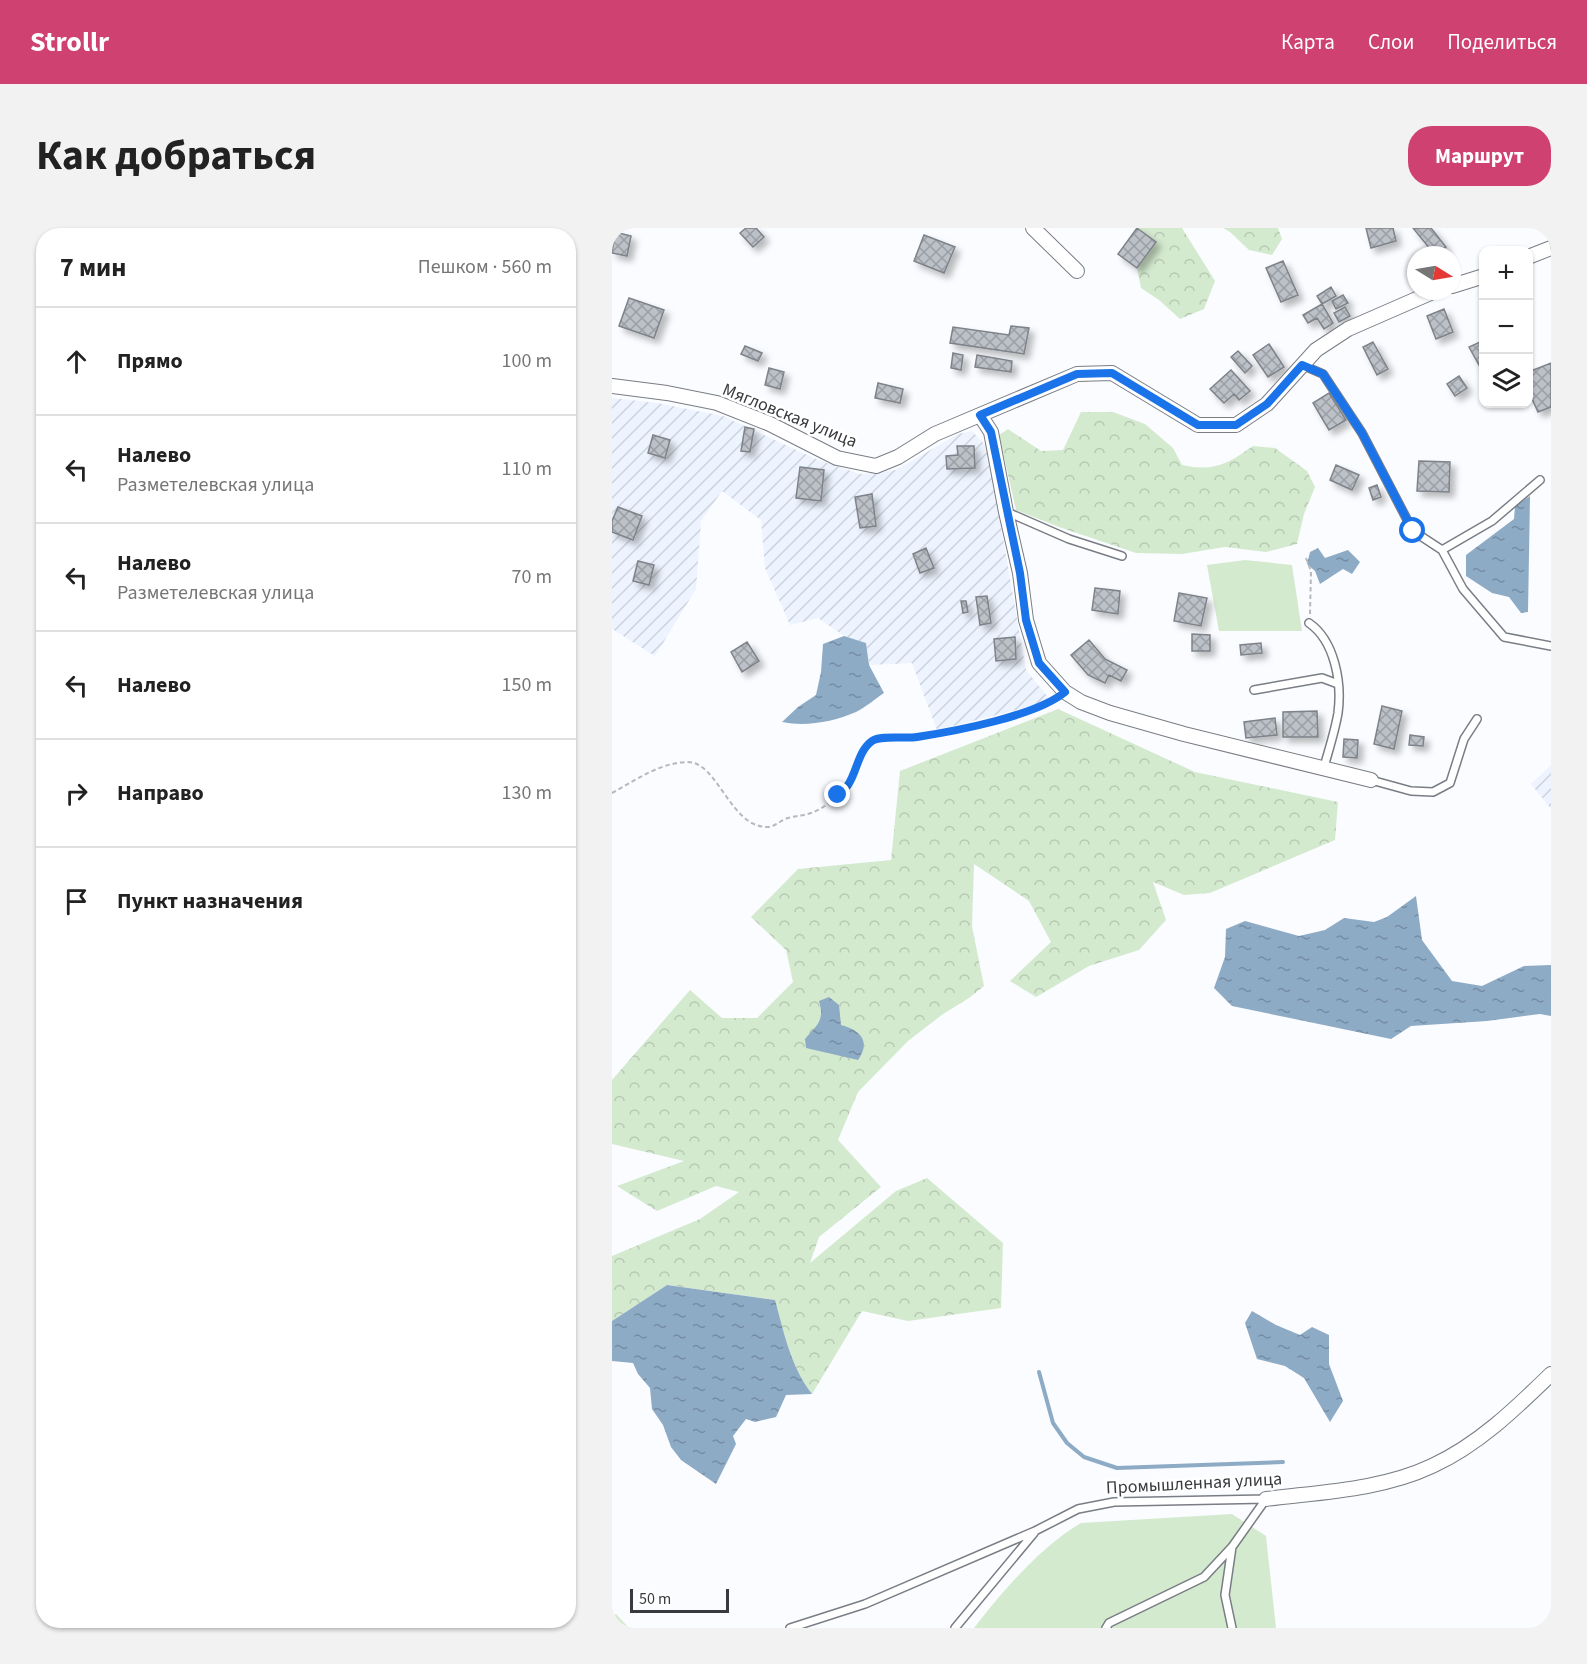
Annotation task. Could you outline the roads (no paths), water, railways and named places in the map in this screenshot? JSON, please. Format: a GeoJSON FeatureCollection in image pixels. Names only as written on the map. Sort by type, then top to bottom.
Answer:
{"type":"FeatureCollection","features":[{"type":"Feature","properties":{"kind":"street"},"geometry":{"type":"LineString","coordinates":[[1033,228],[1077,271]]}},
{"type":"Feature","properties":{"kind":"street"},"geometry":{"type":"LineString","coordinates":[[1533,256],[1551,248]]}},
{"type":"Feature","properties":{"kind":"street"},"geometry":{"type":"LineString","coordinates":[[1461,283],[1479,278]]}},
{"type":"Feature","properties":{"kind":"street","name":"Мягловская улица"},"geometry":{"type":"LineString","coordinates":[[612,386],[667,393],[717,403],[770,424],[837,458],[876,466],[898,457],[935,434],[1077,374],[1112,373],[1198,425],[1236,425],[1267,404],[1316,350],[1348,329],[1414,300]]}},
{"type":"Feature","properties":{"kind":"street"},"geometry":{"type":"LineString","coordinates":[[980,415],[991,432],[1020,573],[1026,620],[1039,663],[1065,692],[1081,702],[1110,713],[1184,734],[1371,780]]}},
{"type":"Feature","properties":{"kind":"street","name":"Промышленная улица"},"geometry":{"type":"LineString","coordinates":[[1266,1499],[1390,1480],[1430,1467],[1482,1437],[1551,1374]]}},
{"type":"Feature","properties":{"kind":"lane"},"geometry":{"type":"LineString","coordinates":[[1302,365],[1323,374],[1362,433],[1413,531],[1442,550],[1463,589],[1504,637],[1551,646]]}},
{"type":"Feature","properties":{"kind":"lane"},"geometry":{"type":"LineString","coordinates":[[1442,550],[1492,521],[1540,480]]}},
{"type":"Feature","properties":{"kind":"lane"},"geometry":{"type":"LineString","coordinates":[[1006,512],[1069,539],[1122,556]]}},
{"type":"Feature","properties":{"kind":"lane"},"geometry":{"type":"LineString","coordinates":[[1310,623],[1319,630],[1329,647],[1338,684],[1338,712],[1324,767]]}},
{"type":"Feature","properties":{"kind":"lane"},"geometry":{"type":"LineString","coordinates":[[1254,690],[1322,678],[1338,684]]}},
{"type":"Feature","properties":{"kind":"lane"},"geometry":{"type":"LineString","coordinates":[[1371,780],[1411,790],[1433,792],[1450,783],[1464,739],[1477,719]]}},
{"type":"Feature","properties":{"kind":"lane"},"geometry":{"type":"LineString","coordinates":[[1106,1628],[1108,1623],[1204,1577],[1232,1547],[1266,1499]]}},
{"type":"Feature","properties":{"kind":"lane","name":"Промышленная улица"},"geometry":{"type":"LineString","coordinates":[[790,1628],[866,1604],[1035,1531],[1078,1509],[1114,1502],[1266,1499]]}},
{"type":"Feature","properties":{"kind":"lane"},"geometry":{"type":"LineString","coordinates":[[955,1628],[1035,1531]]}},
{"type":"Feature","properties":{"kind":"lane"},"geometry":{"type":"LineString","coordinates":[[1232,1547],[1226,1595],[1232,1628]]}},
{"type":"Feature","properties":{"kind":"water"},"geometry":{"type":"Polygon","coordinates":[[[1530,496],[1528,612],[1521,613],[1509,597],[1492,593],[1466,576],[1466,555],[1514,519],[1515,506],[1530,496]]]}},
{"type":"Feature","properties":{"kind":"water"},"geometry":{"type":"Polygon","coordinates":[[[1318,548],[1325,558],[1348,550],[1360,562],[1352,574],[1343,569],[1320,584],[1315,571],[1307,564],[1310,552],[1318,548]]]}},
{"type":"Feature","properties":{"kind":"water"},"geometry":{"type":"Polygon","coordinates":[[[844,636],[866,643],[869,665],[884,693],[847,716],[810,724],[782,722],[816,695],[821,672],[823,644],[844,636]]]}},
{"type":"Feature","properties":{"kind":"water"},"geometry":{"type":"Polygon","coordinates":[[[1416,896],[1422,940],[1452,981],[1482,986],[1524,966],[1551,965],[1551,1016],[1540,1014],[1487,1021],[1411,1026],[1391,1039],[1232,1006],[1214,988],[1225,957],[1226,929],[1245,921],[1299,936],[1325,930],[1344,918],[1374,922],[1387,917],[1416,896]]]}},
{"type":"Feature","properties":{"kind":"water"},"geometry":{"type":"Polygon","coordinates":[[[829,997],[839,1005],[841,1025],[854,1030],[864,1042],[862,1054],[858,1060],[806,1048],[805,1039],[820,1018],[819,1001],[829,997]]]}},
{"type":"Feature","properties":{"kind":"water"},"geometry":{"type":"Polygon","coordinates":[[[667,1285],[775,1300],[793,1361],[812,1394],[786,1395],[776,1417],[755,1422],[746,1419],[733,1436],[736,1444],[716,1484],[681,1460],[671,1447],[663,1425],[652,1409],[650,1388],[638,1374],[633,1363],[612,1361],[612,1321],[667,1285]]]}},
{"type":"Feature","properties":{"kind":"water"},"geometry":{"type":"Polygon","coordinates":[[[1252,1311],[1300,1335],[1312,1327],[1329,1335],[1329,1364],[1343,1401],[1330,1422],[1304,1378],[1285,1366],[1257,1359],[1245,1323],[1252,1311]]]}},
{"type":"Feature","properties":{"kind":"waterway"},"geometry":{"type":"LineString","coordinates":[[1039,1372],[1053,1423],[1067,1443],[1084,1457],[1117,1468],[1283,1462]]}}]}
